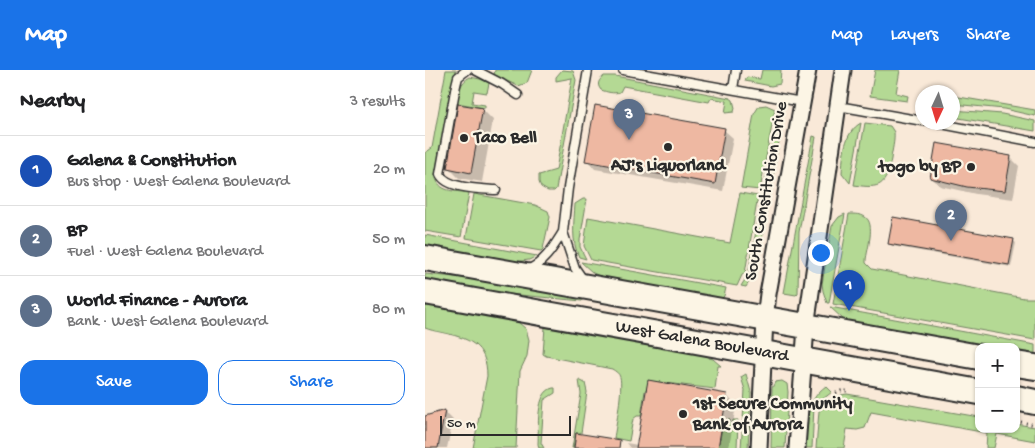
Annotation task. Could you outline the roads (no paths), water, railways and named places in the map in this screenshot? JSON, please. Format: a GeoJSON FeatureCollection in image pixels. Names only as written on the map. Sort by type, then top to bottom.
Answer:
{"type":"FeatureCollection","features":[{"type":"Feature","properties":{"kind":"main road","name":"West Galena Boulevard"},"geometry":{"type":"LineString","coordinates":[[425,258],[975,356]]}},
{"type":"Feature","properties":{"kind":"main road","name":"West Galena Boulevard"},"geometry":{"type":"LineString","coordinates":[[425,292],[975,391]]}},
{"type":"Feature","properties":{"kind":"main road"},"geometry":{"type":"LineString","coordinates":[[1020,365],[1035,367]]}},
{"type":"Feature","properties":{"kind":"main road"},"geometry":{"type":"LineString","coordinates":[[1020,399],[1035,402]]}},
{"type":"Feature","properties":{"kind":"street","name":"South Constitution Drive"},"geometry":{"type":"LineString","coordinates":[[759,448],[765,319],[769,287],[808,70]]}},
{"type":"Feature","properties":{"kind":"street"},"geometry":{"type":"LineString","coordinates":[[797,448],[806,327],[843,70]]}},
{"type":"Feature","properties":{"kind":"lane"},"geometry":{"type":"LineString","coordinates":[[467,70],[458,78],[456,85],[440,174],[442,178],[453,185],[496,190]]}},
{"type":"Feature","properties":{"kind":"lane"},"geometry":{"type":"LineString","coordinates":[[475,70],[518,95]]}},
{"type":"Feature","properties":{"kind":"lane"},"geometry":{"type":"LineString","coordinates":[[588,70],[568,188],[563,232],[575,268],[589,287]]}},
{"type":"Feature","properties":{"kind":"lane"},"geometry":{"type":"LineString","coordinates":[[623,70],[802,102]]}},
{"type":"Feature","properties":{"kind":"lane"},"geometry":{"type":"LineString","coordinates":[[733,89],[736,70]]}},
{"type":"Feature","properties":{"kind":"lane"},"geometry":{"type":"LineString","coordinates":[[838,106],[915,120]]}},
{"type":"Feature","properties":{"kind":"lane"},"geometry":{"type":"LineString","coordinates":[[960,128],[1035,142]]}},
{"type":"Feature","properties":{"kind":"lane"},"geometry":{"type":"LineString","coordinates":[[516,274],[533,268],[540,262],[563,232]]}},
{"type":"Feature","properties":{"kind":"place","name":"Taco Bell"},"geometry":{"type":"Point","coordinates":[464,138]}},
{"type":"Feature","properties":{"kind":"place","name":"World Finance - Aurora"},"geometry":{"type":"Point","coordinates":[629,140]}},
{"type":"Feature","properties":{"kind":"place","name":"AJ's Liquorland"},"geometry":{"type":"Point","coordinates":[668,147]}},
{"type":"Feature","properties":{"kind":"place","name":"togo by BP"},"geometry":{"type":"Point","coordinates":[971,167]}},
{"type":"Feature","properties":{"kind":"place","name":"BP"},"geometry":{"type":"Point","coordinates":[951,241]}},
{"type":"Feature","properties":{"kind":"place","name":"Galena & Constitution"},"geometry":{"type":"Point","coordinates":[849,311]}},
{"type":"Feature","properties":{"kind":"place","name":"1st Secure Community Bank of Aurora"},"geometry":{"type":"Point","coordinates":[683,414]}}]}
